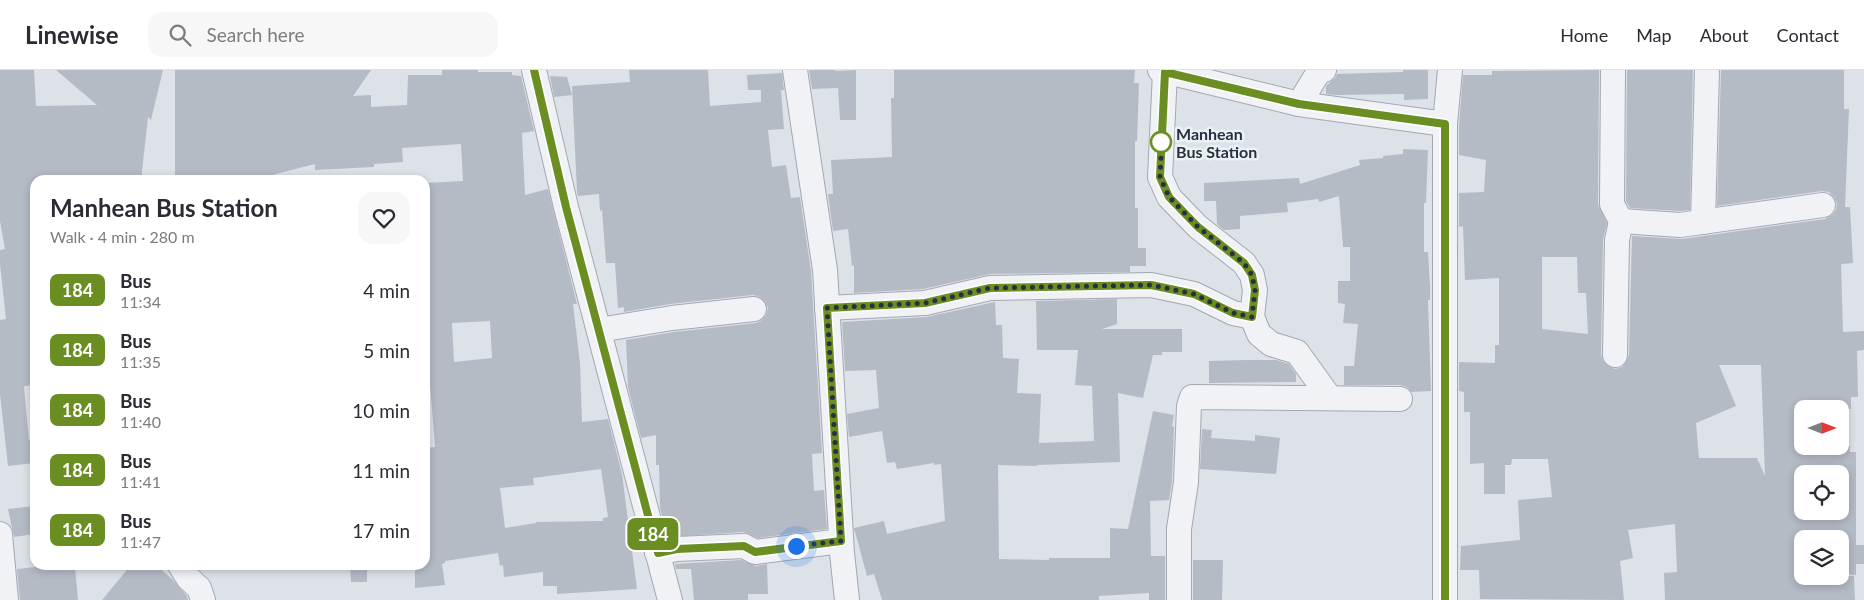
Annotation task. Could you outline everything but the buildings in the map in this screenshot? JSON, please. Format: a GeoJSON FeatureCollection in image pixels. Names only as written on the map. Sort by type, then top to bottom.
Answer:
{"type":"FeatureCollection","features":[{"type":"Feature","properties":{"kind":"street"},"geometry":{"type":"LineString","coordinates":[[534,70],[566,207],[670,600]]}},
{"type":"Feature","properties":{"kind":"street"},"geometry":{"type":"LineString","coordinates":[[795,70],[825,270],[841,541],[847,600]]}},
{"type":"Feature","properties":{"kind":"street"},"geometry":{"type":"LineString","coordinates":[[1299,104],[1318,73],[1324,70]]}},
{"type":"Feature","properties":{"kind":"street"},"geometry":{"type":"LineString","coordinates":[[1445,600],[1445,124],[1450,70]]}},
{"type":"Feature","properties":{"kind":"street"},"geometry":{"type":"LineString","coordinates":[[1613,70],[1612,204],[1621,221],[1618,240],[1615,355]]}},
{"type":"Feature","properties":{"kind":"street"},"geometry":{"type":"LineString","coordinates":[[1703,222],[1707,70]]}},
{"type":"Feature","properties":{"kind":"street"},"geometry":{"type":"LineString","coordinates":[[1330,398],[1297,352],[1271,344],[1259,334],[1252,317],[1255,290],[1252,275],[1244,263],[1198,227],[1169,197],[1160,177],[1163,71],[1299,104],[1445,124]]}},
{"type":"Feature","properties":{"kind":"street"},"geometry":{"type":"LineString","coordinates":[[1621,221],[1680,225],[1823,205]]}},
{"type":"Feature","properties":{"kind":"street"},"geometry":{"type":"LineString","coordinates":[[827,308],[925,303],[990,288],[1151,285],[1194,294],[1233,313],[1252,317]]}},
{"type":"Feature","properties":{"kind":"street"},"geometry":{"type":"LineString","coordinates":[[599,330],[663,320],[754,310]]}},
{"type":"Feature","properties":{"kind":"street"},"geometry":{"type":"LineString","coordinates":[[1179,600],[1179,528],[1186,482],[1188,406],[1192,397],[1400,398]]}},
{"type":"Feature","properties":{"kind":"street"},"geometry":{"type":"LineString","coordinates":[[0,534],[6,600]]}},
{"type":"Feature","properties":{"kind":"street"},"geometry":{"type":"LineString","coordinates":[[658,553],[677,549],[744,546],[755,552],[841,541]]}},
{"type":"Feature","properties":{"kind":"street"},"geometry":{"type":"LineString","coordinates":[[183,570],[188,578],[199,588],[203,600]]}},
{"type":"Feature","properties":{"kind":"bus line","name":"184"},"geometry":{"type":"LineString","coordinates":[[534,70],[566,207],[658,553],[677,549],[744,546],[755,552],[841,541],[827,308],[925,303],[990,288],[1151,285],[1194,294],[1233,313],[1252,317],[1255,290],[1252,275],[1244,263],[1198,227],[1169,197],[1160,177],[1165,72],[1299,104],[1445,124],[1445,600]]}},
{"type":"Feature","properties":{"kind":"place","name":"Manhean Bus Station"},"geometry":{"type":"Point","coordinates":[1161,142]}},
{"type":"Feature","properties":{"kind":"route"},"geometry":{"type":"LineString","coordinates":[[796,546],[841,541],[827,308],[925,303],[990,288],[1151,285],[1194,294],[1233,313],[1252,317],[1255,290],[1252,275],[1244,263],[1198,227],[1169,197],[1160,177],[1162,138],[1161,142]]}}]}
